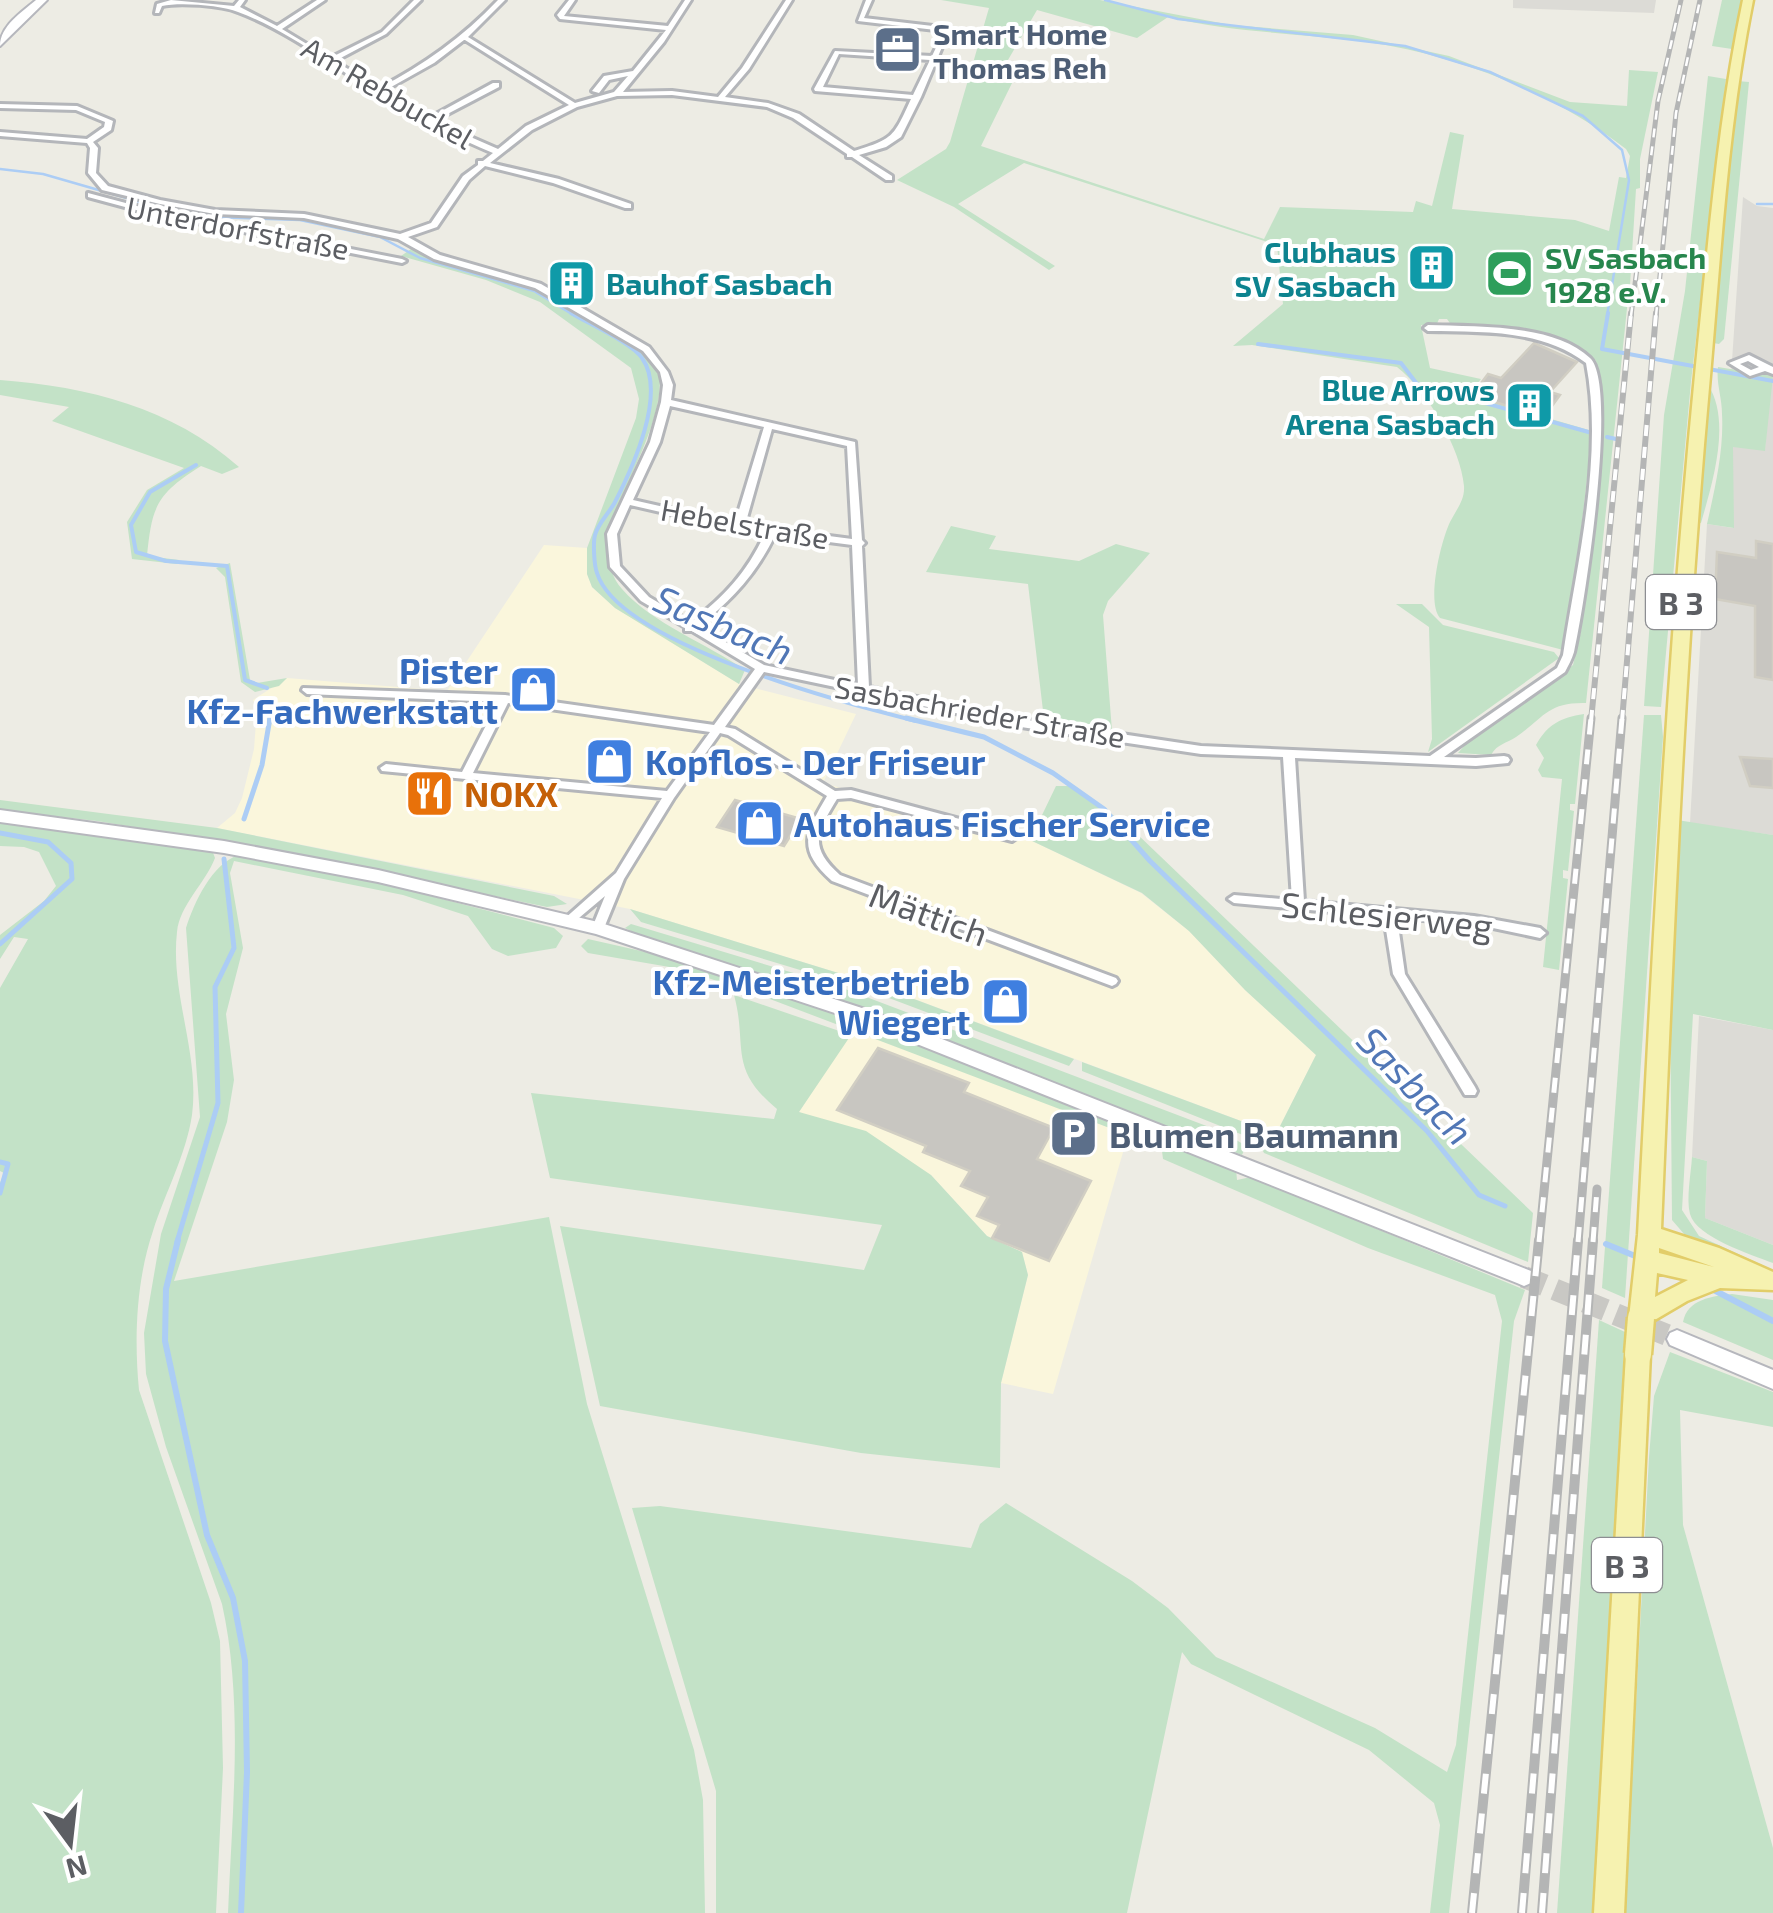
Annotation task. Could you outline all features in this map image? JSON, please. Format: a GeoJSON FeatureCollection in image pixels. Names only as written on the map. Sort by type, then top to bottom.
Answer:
{"type":"FeatureCollection","features":[{"type":"Feature","properties":{"kind":"main road","name":"B 3"},"geometry":{"type":"LineString","coordinates":[[1610,1913],[1682,576],[1725,150],[1748,0]]}},
{"type":"Feature","properties":{"kind":"main road"},"geometry":{"type":"LineString","coordinates":[[1649,1235],[1711,1255],[1771,1282]]}},
{"type":"Feature","properties":{"kind":"main road"},"geometry":{"type":"LineString","coordinates":[[1646,1260],[1715,1280],[1771,1282]]}},
{"type":"Feature","properties":{"kind":"main road"},"geometry":{"type":"LineString","coordinates":[[1641,1318],[1679,1294],[1715,1280]]}},
{"type":"Feature","properties":{"kind":"street"},"geometry":{"type":"LineString","coordinates":[[0,42],[19,18],[42,0]]}},
{"type":"Feature","properties":{"kind":"street"},"geometry":{"type":"LineString","coordinates":[[278,28],[322,0]]}},
{"type":"Feature","properties":{"kind":"street"},"geometry":{"type":"LineString","coordinates":[[329,61],[384,33],[418,0]]}},
{"type":"Feature","properties":{"kind":"street"},"geometry":{"type":"LineString","coordinates":[[381,90],[467,38],[502,0]]}},
{"type":"Feature","properties":{"kind":"street"},"geometry":{"type":"LineString","coordinates":[[572,0],[560,15],[562,18],[665,32]]}},
{"type":"Feature","properties":{"kind":"street"},"geometry":{"type":"LineString","coordinates":[[616,94],[646,55],[655,50],[688,0]]}},
{"type":"Feature","properties":{"kind":"street"},"geometry":{"type":"LineString","coordinates":[[721,98],[745,69],[789,0]]}},
{"type":"Feature","properties":{"kind":"street"},"geometry":{"type":"LineString","coordinates":[[850,154],[883,145],[898,135],[948,30],[860,20],[869,0]]}},
{"type":"Feature","properties":{"kind":"street","name":"Am Rebbuckel"},"geometry":{"type":"LineString","coordinates":[[157,12],[159,6],[175,1],[239,4],[468,142],[496,151]]}},
{"type":"Feature","properties":{"kind":"street"},"geometry":{"type":"LineString","coordinates":[[931,26],[941,10]]}},
{"type":"Feature","properties":{"kind":"street"},"geometry":{"type":"LineString","coordinates":[[467,38],[574,105]]}},
{"type":"Feature","properties":{"kind":"street"},"geometry":{"type":"LineString","coordinates":[[917,98],[818,89],[836,52],[934,58]]}},
{"type":"Feature","properties":{"kind":"street"},"geometry":{"type":"LineString","coordinates":[[596,91],[608,78],[632,73]]}},
{"type":"Feature","properties":{"kind":"street"},"geometry":{"type":"LineString","coordinates":[[431,120],[496,85]]}},
{"type":"Feature","properties":{"kind":"street"},"geometry":{"type":"LineString","coordinates":[[400,237],[434,226],[481,163],[496,151],[574,105],[616,94],[768,104],[889,178]]}},
{"type":"Feature","properties":{"kind":"street"},"geometry":{"type":"LineString","coordinates":[[0,134],[89,141],[108,128],[109,121],[77,108],[4,106]]}},
{"type":"Feature","properties":{"kind":"street"},"geometry":{"type":"LineString","coordinates":[[89,141],[94,148],[92,174],[100,190],[215,212],[304,216],[400,237],[437,257],[538,286],[646,349],[664,372],[668,386],[666,402],[852,444],[860,543],[864,692]]}},
{"type":"Feature","properties":{"kind":"street"},"geometry":{"type":"LineString","coordinates":[[481,163],[556,181],[628,206]]}},
{"type":"Feature","properties":{"kind":"street","name":"Unterdorfstraße"},"geometry":{"type":"LineString","coordinates":[[100,190],[151,212],[402,260]]}},
{"type":"Feature","properties":{"kind":"street"},"geometry":{"type":"LineString","coordinates":[[1428,328],[1532,336],[1576,351],[1590,362],[1596,404],[1593,469],[1568,655],[1561,670],[1432,760]]}},
{"type":"Feature","properties":{"kind":"street","name":"Sasbachrieder Straße"},"geometry":{"type":"LineString","coordinates":[[666,402],[655,442],[612,534],[614,567],[645,599],[759,670],[1014,722],[1164,744],[1289,756],[1504,760]]}},
{"type":"Feature","properties":{"kind":"street"},"geometry":{"type":"LineString","coordinates":[[739,527],[769,424]]}},
{"type":"Feature","properties":{"kind":"street","name":"Hebelstraße"},"geometry":{"type":"LineString","coordinates":[[630,502],[739,527],[860,543]]}},
{"type":"Feature","properties":{"kind":"street"},"geometry":{"type":"LineString","coordinates":[[690,629],[732,595],[756,567],[770,532]]}},
{"type":"Feature","properties":{"kind":"street"},"geometry":{"type":"LineString","coordinates":[[598,928],[620,876],[670,795],[759,670]]}},
{"type":"Feature","properties":{"kind":"street"},"geometry":{"type":"LineString","coordinates":[[306,690],[505,700],[717,728],[732,732],[832,795],[851,794],[1012,837]]}},
{"type":"Feature","properties":{"kind":"street"},"geometry":{"type":"LineString","coordinates":[[466,776],[505,700]]}},
{"type":"Feature","properties":{"kind":"street"},"geometry":{"type":"LineString","coordinates":[[1289,756],[1298,905]]}},
{"type":"Feature","properties":{"kind":"street"},"geometry":{"type":"LineString","coordinates":[[386,768],[550,788],[584,784],[670,795]]}},
{"type":"Feature","properties":{"kind":"street","name":"Mättich"},"geometry":{"type":"LineString","coordinates":[[832,795],[814,830],[812,844],[815,857],[836,878],[1112,980]]}},
{"type":"Feature","properties":{"kind":"street"},"geometry":{"type":"LineString","coordinates":[[0,816],[224,847],[378,876],[598,928],[865,1016],[1524,1277]]}},
{"type":"Feature","properties":{"kind":"street"},"geometry":{"type":"LineString","coordinates":[[568,920],[620,876]]}},
{"type":"Feature","properties":{"kind":"street","name":"Schlesierweg"},"geometry":{"type":"LineString","coordinates":[[1234,898],[1474,920],[1540,933]]}},
{"type":"Feature","properties":{"kind":"street"},"geometry":{"type":"LineString","coordinates":[[1390,914],[1399,974],[1470,1091]]}},
{"type":"Feature","properties":{"kind":"street"},"geometry":{"type":"LineString","coordinates":[[1677,1339],[1773,1380]]}},
{"type":"Feature","properties":{"kind":"shaded area"},"geometry":{"type":"Polygon","coordinates":[[[1513,0],[1656,0],[1654,13],[1513,8],[1513,0]]]}},
{"type":"Feature","properties":{"kind":"shaded area"},"geometry":{"type":"Polygon","coordinates":[[[1743,197],[1757,206],[1773,208],[1773,835],[1690,823],[1707,524],[1733,528],[1733,446],[1765,450],[1768,401],[1731,376],[1743,197]]]}},
{"type":"Feature","properties":{"kind":"shaded area"},"geometry":{"type":"Polygon","coordinates":[[[544,545],[587,548],[587,574],[592,587],[615,608],[739,684],[856,714],[823,783],[1030,840],[1141,893],[1189,931],[1245,990],[1316,1055],[1276,1134],[874,984],[630,909],[217,828],[235,813],[242,798],[254,749],[257,709],[253,700],[287,678],[447,691],[544,545]]]}},
{"type":"Feature","properties":{"kind":"shaded area"},"geometry":{"type":"Polygon","coordinates":[[[1699,1016],[1773,1030],[1773,1245],[1705,1218],[1707,1161],[1692,1157],[1699,1016]]]}},
{"type":"Feature","properties":{"kind":"shaded area"},"geometry":{"type":"Polygon","coordinates":[[[854,1028],[1128,1135],[1053,1394],[1001,1383],[1028,1275],[1022,1252],[987,1236],[931,1175],[799,1112],[854,1028]]]}},
{"type":"Feature","properties":{"kind":"green space"},"geometry":{"type":"Polygon","coordinates":[[[941,0],[1100,0],[1231,25],[1353,35],[1449,56],[1570,102],[1627,106],[1629,70],[1658,72],[1640,159],[1640,188],[1636,189],[1630,285],[1626,288],[1629,289],[1586,703],[1554,708],[1491,755],[1458,753],[1473,736],[1573,665],[1581,631],[1602,432],[1596,361],[1565,343],[1528,333],[1452,326],[1447,319],[1439,319],[1436,326],[1421,325],[1430,368],[1481,379],[1469,395],[1592,431],[1567,651],[1440,618],[1434,599],[1436,571],[1446,531],[1462,500],[1464,486],[1449,438],[1420,390],[1397,367],[1252,345],[1233,346],[1283,304],[1277,245],[1024,163],[958,204],[1055,266],[1049,270],[954,207],[897,180],[946,149],[950,142],[989,8],[941,0]],[[1037,10],[1001,72],[1015,77],[981,146],[1264,239],[1280,207],[1413,212],[1416,201],[1432,206],[1450,132],[1464,135],[1452,209],[1575,220],[1609,231],[1619,177],[1626,178],[1630,156],[1626,149],[1569,111],[1504,80],[1401,48],[1168,17],[1137,38],[1037,10]]]}},
{"type":"Feature","properties":{"kind":"green space"},"geometry":{"type":"Polygon","coordinates":[[[1722,0],[1741,0],[1732,49],[1712,46],[1722,0]]]}},
{"type":"Feature","properties":{"kind":"green space"},"geometry":{"type":"Polygon","coordinates":[[[1708,76],[1726,79],[1691,382],[1661,707],[1644,706],[1664,415],[1685,291],[1708,76]]]}},
{"type":"Feature","properties":{"kind":"green space"},"geometry":{"type":"Polygon","coordinates":[[[1737,81],[1749,82],[1724,339],[1719,344],[1713,343],[1737,81]]]}},
{"type":"Feature","properties":{"kind":"green space"},"geometry":{"type":"Polygon","coordinates":[[[411,249],[521,283],[565,302],[607,325],[659,370],[659,398],[651,427],[616,515],[610,542],[611,567],[622,589],[649,613],[745,670],[739,684],[615,608],[592,587],[587,574],[587,548],[636,418],[639,399],[631,368],[540,302],[486,280],[401,256],[411,249]]]}},
{"type":"Feature","properties":{"kind":"green space"},"geometry":{"type":"Polygon","coordinates":[[[1718,367],[1773,376],[1765,451],[1733,447],[1734,528],[1707,524],[1722,441],[1718,367]]]}},
{"type":"Feature","properties":{"kind":"green space"},"geometry":{"type":"Polygon","coordinates":[[[0,380],[65,388],[127,404],[185,429],[239,467],[222,474],[201,466],[159,502],[151,524],[147,556],[179,560],[177,564],[132,559],[127,522],[147,490],[184,468],[52,421],[69,407],[0,395],[0,380]]]}},
{"type":"Feature","properties":{"kind":"green space"},"geometry":{"type":"Polygon","coordinates":[[[1708,385],[1719,416],[1719,434],[1701,523],[1696,522],[1708,385]]]}},
{"type":"Feature","properties":{"kind":"green space"},"geometry":{"type":"Polygon","coordinates":[[[951,526],[996,536],[989,549],[1079,561],[1116,544],[1150,553],[1108,601],[1103,615],[1112,731],[1044,719],[1028,584],[926,572],[951,526]]]}},
{"type":"Feature","properties":{"kind":"green space"},"geometry":{"type":"Polygon","coordinates":[[[230,563],[250,680],[257,683],[287,678],[279,686],[255,692],[241,682],[225,577],[216,568],[230,563]]]}},
{"type":"Feature","properties":{"kind":"green space"},"geometry":{"type":"Polygon","coordinates":[[[1396,604],[1422,604],[1443,625],[1554,652],[1559,658],[1428,752],[1432,739],[1429,627],[1396,604]]]}},
{"type":"Feature","properties":{"kind":"green space"},"geometry":{"type":"Polygon","coordinates":[[[1584,714],[1575,804],[1570,804],[1574,811],[1568,871],[1563,870],[1563,878],[1568,879],[1559,970],[1543,967],[1562,779],[1542,777],[1538,770],[1544,758],[1536,745],[1556,723],[1584,714]]]}},
{"type":"Feature","properties":{"kind":"green space"},"geometry":{"type":"Polygon","coordinates":[[[1644,715],[1661,715],[1663,737],[1625,1298],[1602,1288],[1644,715]]]}},
{"type":"Feature","properties":{"kind":"green space"},"geometry":{"type":"Polygon","coordinates":[[[1056,786],[1075,786],[1135,832],[1533,1213],[1528,1262],[1264,1153],[1259,1143],[1243,1135],[1082,1071],[1082,1062],[1276,1134],[1316,1055],[1245,990],[1189,931],[1142,893],[1030,840],[1056,786]]]}},
{"type":"Feature","properties":{"kind":"green space"},"geometry":{"type":"Polygon","coordinates":[[[0,800],[217,828],[554,896],[567,904],[547,907],[273,850],[97,821],[0,810],[0,800]]]}},
{"type":"Feature","properties":{"kind":"green space"},"geometry":{"type":"Polygon","coordinates":[[[0,820],[212,850],[215,858],[183,912],[177,932],[178,978],[192,1069],[192,1115],[147,1250],[138,1310],[137,1351],[139,1390],[211,1603],[220,1641],[223,1768],[216,1913],[0,1913],[0,1183],[4,1173],[0,1171],[0,988],[28,939],[14,937],[0,959],[0,935],[44,901],[56,886],[39,852],[0,846],[0,820]]]}},
{"type":"Feature","properties":{"kind":"green space"},"geometry":{"type":"Polygon","coordinates":[[[1677,820],[1773,835],[1773,1030],[1693,1014],[1682,1210],[1699,1236],[1773,1270],[1691,1242],[1672,1220],[1670,1002],[1677,820]]]}},
{"type":"Feature","properties":{"kind":"green space"},"geometry":{"type":"Polygon","coordinates":[[[239,855],[369,880],[554,928],[563,936],[556,948],[508,956],[492,949],[468,916],[403,895],[234,861],[230,873],[243,948],[226,1014],[234,1080],[227,1122],[174,1281],[549,1217],[587,1404],[694,1750],[703,1800],[705,1913],[228,1913],[235,1758],[229,1642],[222,1604],[166,1447],[146,1374],[144,1333],[161,1234],[200,1117],[186,928],[212,875],[239,855]]]}},
{"type":"Feature","properties":{"kind":"green space"},"geometry":{"type":"Polygon","coordinates":[[[630,909],[874,984],[1074,1059],[1069,1066],[873,992],[641,922],[630,909]]]}},
{"type":"Feature","properties":{"kind":"green space"},"geometry":{"type":"Polygon","coordinates":[[[631,924],[840,987],[1225,1133],[1246,1146],[1242,1155],[832,997],[625,928],[631,924]]]}},
{"type":"Feature","properties":{"kind":"green space"},"geometry":{"type":"Polygon","coordinates":[[[588,939],[650,953],[840,1013],[1236,1169],[1237,1180],[1251,1177],[1525,1290],[1514,1321],[1449,1913],[1430,1913],[1440,1825],[1434,1803],[1369,1750],[1191,1664],[1182,1652],[1127,1913],[716,1913],[716,1791],[632,1508],[660,1506],[971,1548],[980,1524],[1006,1503],[1132,1581],[1168,1608],[1216,1657],[1375,1728],[1447,1772],[1456,1745],[1502,1321],[1495,1295],[1368,1248],[1163,1159],[1162,1151],[1128,1135],[762,996],[681,969],[588,953],[581,946],[588,939]]]}},
{"type":"Feature","properties":{"kind":"green space"},"geometry":{"type":"Polygon","coordinates":[[[734,995],[851,1035],[799,1112],[866,1131],[931,1175],[987,1236],[1022,1252],[1028,1275],[1001,1383],[1000,1468],[861,1453],[600,1406],[560,1226],[864,1270],[882,1225],[550,1178],[531,1093],[774,1119],[777,1109],[761,1094],[745,1068],[734,995]]]}},
{"type":"Feature","properties":{"kind":"green space"},"geometry":{"type":"Polygon","coordinates":[[[1692,1157],[1707,1161],[1705,1218],[1773,1245],[1773,1263],[1726,1244],[1694,1222],[1688,1201],[1692,1157]]]}},
{"type":"Feature","properties":{"kind":"green space"},"geometry":{"type":"Polygon","coordinates":[[[1732,1294],[1773,1300],[1773,1360],[1683,1322],[1695,1304],[1732,1294]]]}},
{"type":"Feature","properties":{"kind":"green space"},"geometry":{"type":"Polygon","coordinates":[[[1599,1320],[1625,1332],[1593,1913],[1557,1913],[1599,1320]]]}},
{"type":"Feature","properties":{"kind":"green space"},"geometry":{"type":"Polygon","coordinates":[[[1670,1352],[1773,1392],[1773,1427],[1680,1410],[1683,1525],[1773,1848],[1773,1913],[1625,1913],[1649,1457],[1654,1396],[1670,1352]]]}},
{"type":"Feature","properties":{"kind":"building"},"geometry":{"type":"Polygon","coordinates":[[[1534,343],[1577,362],[1550,392],[1560,395],[1544,417],[1472,395],[1488,374],[1501,378],[1534,343]]]}},
{"type":"Feature","properties":{"kind":"building"},"geometry":{"type":"Polygon","coordinates":[[[1756,541],[1773,544],[1773,680],[1755,677],[1755,606],[1715,599],[1717,552],[1756,558],[1756,541]]]}},
{"type":"Feature","properties":{"kind":"building"},"geometry":{"type":"Polygon","coordinates":[[[1740,757],[1773,759],[1773,788],[1750,786],[1740,757]]]}},
{"type":"Feature","properties":{"kind":"building","name":"Autohaus Fischer Service"},"geometry":{"type":"Polygon","coordinates":[[[735,800],[801,819],[784,846],[717,827],[735,800]]]}},
{"type":"Feature","properties":{"kind":"building"},"geometry":{"type":"Polygon","coordinates":[[[878,1048],[969,1083],[964,1092],[1054,1128],[1037,1159],[1091,1181],[1049,1261],[992,1238],[999,1225],[977,1216],[988,1197],[961,1186],[970,1171],[923,1152],[926,1146],[837,1110],[878,1048]]]}},
{"type":"Feature","properties":{"kind":"waterway"},"geometry":{"type":"LineString","coordinates":[[1105,0],[1178,19],[1405,46],[1490,72],[1583,116],[1622,150],[1629,180],[1607,316]]}},
{"type":"Feature","properties":{"kind":"waterway","name":"Sasbach"},"geometry":{"type":"LineString","coordinates":[[0,169],[43,174],[168,210],[213,217],[300,220],[380,237],[420,258],[534,291],[575,316]]}},
{"type":"Feature","properties":{"kind":"waterway"},"geometry":{"type":"LineString","coordinates":[[1757,204],[1773,204]]}},
{"type":"Feature","properties":{"kind":"waterway","name":"Sasbach"},"geometry":{"type":"LineString","coordinates":[[571,313],[629,346],[642,358],[649,373],[651,390],[645,430],[622,487],[594,539],[597,573],[614,599],[646,624],[689,647],[840,701],[916,721]]}},
{"type":"Feature","properties":{"kind":"waterway"},"geometry":{"type":"LineString","coordinates":[[1608,313],[1602,349],[1773,381]]}},
{"type":"Feature","properties":{"kind":"waterway"},"geometry":{"type":"LineString","coordinates":[[1258,344],[1401,363],[1417,384],[1592,433]]}},
{"type":"Feature","properties":{"kind":"waterway"},"geometry":{"type":"LineString","coordinates":[[1607,437],[1616,439]]}},
{"type":"Feature","properties":{"kind":"waterway"},"geometry":{"type":"LineString","coordinates":[[196,465],[150,492],[131,525],[136,552],[166,561],[227,566],[245,680],[267,688]]}},
{"type":"Feature","properties":{"kind":"waterway"},"geometry":{"type":"LineString","coordinates":[[269,721],[272,704]]}},
{"type":"Feature","properties":{"kind":"waterway"},"geometry":{"type":"LineString","coordinates":[[244,819],[262,765],[270,718]]}},
{"type":"Feature","properties":{"kind":"waterway","name":"Sasbach"},"geometry":{"type":"LineString","coordinates":[[906,718],[984,737],[1053,773],[1104,809],[1150,861],[1427,1131],[1479,1195],[1505,1206]]}},
{"type":"Feature","properties":{"kind":"waterway"},"geometry":{"type":"LineString","coordinates":[[0,833],[48,842],[71,863],[72,879],[0,944]]}},
{"type":"Feature","properties":{"kind":"waterway"},"geometry":{"type":"LineString","coordinates":[[177,1242],[218,1103],[215,987],[234,948],[224,859]]}},
{"type":"Feature","properties":{"kind":"waterway"},"geometry":{"type":"LineString","coordinates":[[0,1162],[8,1164],[0,1193]]}},
{"type":"Feature","properties":{"kind":"waterway"},"geometry":{"type":"LineString","coordinates":[[178,1240],[166,1289],[165,1341],[207,1535],[233,1598],[245,1661],[247,1772],[241,1913]]}},
{"type":"Feature","properties":{"kind":"waterway"},"geometry":{"type":"LineString","coordinates":[[1606,1244],[1640,1258]]}},
{"type":"Feature","properties":{"kind":"waterway"},"geometry":{"type":"LineString","coordinates":[[1710,1288],[1773,1321]]}},
{"type":"Feature","properties":{"kind":"tunnel"},"geometry":{"type":"LineString","coordinates":[[1524,1277],[1677,1339]]}},
{"type":"Feature","properties":{"kind":"railway"},"geometry":{"type":"LineString","coordinates":[[1631,316],[1658,101],[1681,0]]}},
{"type":"Feature","properties":{"kind":"railway"},"geometry":{"type":"LineString","coordinates":[[1656,316],[1676,113],[1700,0]]}},
{"type":"Feature","properties":{"kind":"railway"},"geometry":{"type":"LineString","coordinates":[[1591,721],[1631,313]]}},
{"type":"Feature","properties":{"kind":"railway"},"geometry":{"type":"LineString","coordinates":[[1622,721],[1656,313]]}},
{"type":"Feature","properties":{"kind":"railway"},"geometry":{"type":"LineString","coordinates":[[1539,1242],[1591,718]]}},
{"type":"Feature","properties":{"kind":"railway"},"geometry":{"type":"LineString","coordinates":[[1578,1242],[1622,718]]}},
{"type":"Feature","properties":{"kind":"railway"},"geometry":{"type":"LineString","coordinates":[[1593,1242],[1597,1189]]}},
{"type":"Feature","properties":{"kind":"railway"},"geometry":{"type":"LineString","coordinates":[[1472,1913],[1539,1240]]}},
{"type":"Feature","properties":{"kind":"railway"},"geometry":{"type":"LineString","coordinates":[[1522,1913],[1578,1240]]}},
{"type":"Feature","properties":{"kind":"railway"},"geometry":{"type":"LineString","coordinates":[[1542,1913],[1593,1240]]}},
{"type":"Feature","properties":{"kind":"place","name":"Smart Home Thomas Reh"},"geometry":{"type":"Point","coordinates":[898,50]}},
{"type":"Feature","properties":{"kind":"place","name":"Clubhaus SV Sasbach"},"geometry":{"type":"Point","coordinates":[1431,268]}},
{"type":"Feature","properties":{"kind":"place","name":"SV Sasbach 1928 e.V."},"geometry":{"type":"Point","coordinates":[1510,274]}},
{"type":"Feature","properties":{"kind":"place","name":"Bauhof Sasbach"},"geometry":{"type":"Point","coordinates":[571,283]}},
{"type":"Feature","properties":{"kind":"place","name":"Blue Arrows Arena Sasbach"},"geometry":{"type":"Point","coordinates":[1530,406]}},
{"type":"Feature","properties":{"kind":"place","name":"Pister Kfz-Fachwerkstatt"},"geometry":{"type":"Point","coordinates":[533,690]}},
{"type":"Feature","properties":{"kind":"place","name":"Kopflos - Der Friseur"},"geometry":{"type":"Point","coordinates":[610,761]}},
{"type":"Feature","properties":{"kind":"place","name":"NOKX"},"geometry":{"type":"Point","coordinates":[429,793]}},
{"type":"Feature","properties":{"kind":"place","name":"Autohaus Fischer Service"},"geometry":{"type":"Point","coordinates":[759,823]}},
{"type":"Feature","properties":{"kind":"place","name":"Kfz-Meisterbetrieb Wiegert"},"geometry":{"type":"Point","coordinates":[1005,1001]}},
{"type":"Feature","properties":{"kind":"place","name":"Blumen Baumann"},"geometry":{"type":"Point","coordinates":[1074,1134]}}]}
